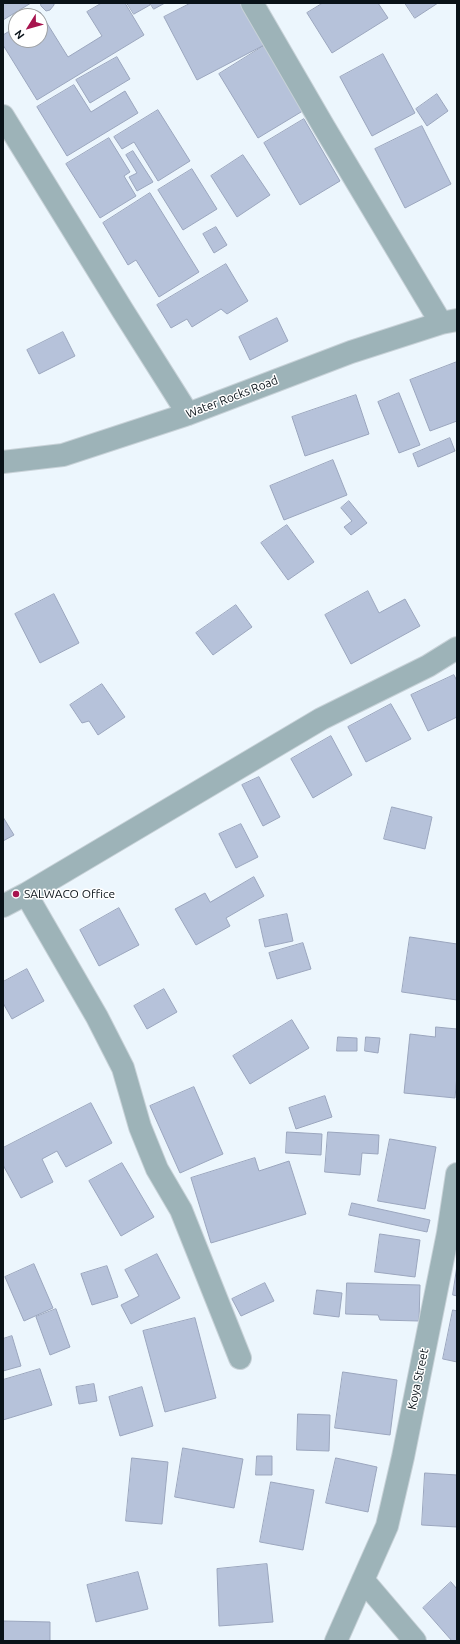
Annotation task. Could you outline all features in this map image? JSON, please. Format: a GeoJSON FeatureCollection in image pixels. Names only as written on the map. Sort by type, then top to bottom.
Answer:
{"type":"FeatureCollection","features":[{"type":"Feature","properties":{"kind":"street"},"geometry":{"type":"LineString","coordinates":[[252,3],[324,127],[449,321]]}},
{"type":"Feature","properties":{"kind":"street"},"geometry":{"type":"LineString","coordinates":[[3,116],[188,414]]}},
{"type":"Feature","properties":{"kind":"street","name":"Water Rocks Road"},"geometry":{"type":"LineString","coordinates":[[3,462],[63,455],[188,414],[351,352],[449,321]]}},
{"type":"Feature","properties":{"kind":"street"},"geometry":{"type":"LineString","coordinates":[[3,906],[26,894],[321,719],[428,666],[457,648]]}},
{"type":"Feature","properties":{"kind":"street"},"geometry":{"type":"LineString","coordinates":[[26,894],[97,1016],[123,1068],[140,1127],[157,1170],[181,1210],[240,1358]]}},
{"type":"Feature","properties":{"kind":"street","name":"Koya Street"},"geometry":{"type":"LineString","coordinates":[[336,1641],[387,1526],[447,1241],[457,1174]]}},
{"type":"Feature","properties":{"kind":"street"},"geometry":{"type":"LineString","coordinates":[[363,1580],[415,1641]]}},
{"type":"Feature","properties":{"kind":"building"},"geometry":{"type":"Polygon","coordinates":[[[3,3],[31,3],[23,8],[8,8],[8,17],[3,20],[3,3]]]}},
{"type":"Feature","properties":{"kind":"building"},"geometry":{"type":"Polygon","coordinates":[[[41,3],[54,3],[50,10],[48,10],[48,8],[43,8],[41,3]]]}},
{"type":"Feature","properties":{"kind":"building"},"geometry":{"type":"Polygon","coordinates":[[[102,3],[125,3],[144,35],[37,100],[3,45],[3,35],[8,32],[8,48],[48,48],[48,25],[68,57],[102,36],[87,12],[102,3]]]}},
{"type":"Feature","properties":{"kind":"building"},"geometry":{"type":"Polygon","coordinates":[[[127,3],[149,3],[150,5],[134,14],[127,3]]]}},
{"type":"Feature","properties":{"kind":"building"},"geometry":{"type":"Polygon","coordinates":[[[150,3],[165,3],[154,9],[150,3]]]}},
{"type":"Feature","properties":{"kind":"building"},"geometry":{"type":"Polygon","coordinates":[[[191,3],[245,3],[266,44],[197,80],[164,17],[191,3]]]}},
{"type":"Feature","properties":{"kind":"building"},"geometry":{"type":"Polygon","coordinates":[[[323,3],[378,3],[388,18],[332,53],[307,13],[323,3]]]}},
{"type":"Feature","properties":{"kind":"building"},"geometry":{"type":"Polygon","coordinates":[[[405,3],[438,3],[415,18],[405,3]]]}},
{"type":"Feature","properties":{"kind":"building"},"geometry":{"type":"Polygon","coordinates":[[[267,44],[306,109],[258,138],[219,74],[267,44]]]}},
{"type":"Feature","properties":{"kind":"building"},"geometry":{"type":"Polygon","coordinates":[[[383,54],[415,113],[372,136],[340,77],[383,54]]]}},
{"type":"Feature","properties":{"kind":"building"},"geometry":{"type":"Polygon","coordinates":[[[117,57],[130,79],[90,103],[76,80],[117,57]]]}},
{"type":"Feature","properties":{"kind":"building"},"geometry":{"type":"Polygon","coordinates":[[[74,85],[91,112],[125,91],[138,113],[67,156],[37,107],[74,85]]]}},
{"type":"Feature","properties":{"kind":"building"},"geometry":{"type":"Polygon","coordinates":[[[437,94],[448,111],[427,126],[416,109],[437,94]]]}},
{"type":"Feature","properties":{"kind":"building"},"geometry":{"type":"Polygon","coordinates":[[[158,110],[190,161],[158,181],[134,142],[122,149],[114,137],[158,110]]]}},
{"type":"Feature","properties":{"kind":"building"},"geometry":{"type":"Polygon","coordinates":[[[304,119],[340,181],[300,205],[264,143],[304,119]]]}},
{"type":"Feature","properties":{"kind":"building"},"geometry":{"type":"Polygon","coordinates":[[[422,126],[451,184],[405,208],[375,149],[422,126]]]}},
{"type":"Feature","properties":{"kind":"building"},"geometry":{"type":"Polygon","coordinates":[[[109,138],[130,172],[124,176],[136,196],[100,218],[66,164],[109,138]]]}},
{"type":"Feature","properties":{"kind":"building"},"geometry":{"type":"Polygon","coordinates":[[[133,151],[153,182],[137,191],[129,177],[137,173],[126,155],[133,151]]]}},
{"type":"Feature","properties":{"kind":"building"},"geometry":{"type":"Polygon","coordinates":[[[243,155],[270,195],[237,217],[211,176],[243,155]]]}},
{"type":"Feature","properties":{"kind":"building"},"geometry":{"type":"Polygon","coordinates":[[[192,169],[217,209],[183,230],[158,190],[192,169]]]}},
{"type":"Feature","properties":{"kind":"building"},"geometry":{"type":"Polygon","coordinates":[[[150,193],[199,272],[159,297],[136,260],[128,265],[103,223],[150,193]]]}},
{"type":"Feature","properties":{"kind":"building"},"geometry":{"type":"Polygon","coordinates":[[[216,227],[227,245],[214,253],[203,234],[216,227]]]}},
{"type":"Feature","properties":{"kind":"building"},"geometry":{"type":"Polygon","coordinates":[[[226,264],[248,301],[227,314],[221,309],[192,327],[187,319],[171,328],[157,305],[226,264]]]}},
{"type":"Feature","properties":{"kind":"building"},"geometry":{"type":"Polygon","coordinates":[[[277,318],[288,341],[250,360],[239,337],[277,318]]]}},
{"type":"Feature","properties":{"kind":"building"},"geometry":{"type":"Polygon","coordinates":[[[63,332],[75,356],[39,374],[27,350],[63,332]]]}},
{"type":"Feature","properties":{"kind":"building"},"geometry":{"type":"Polygon","coordinates":[[[457,362],[457,421],[430,431],[410,380],[457,362]]]}},
{"type":"Feature","properties":{"kind":"building"},"geometry":{"type":"Polygon","coordinates":[[[399,393],[420,445],[399,453],[378,402],[399,393]]]}},
{"type":"Feature","properties":{"kind":"building"},"geometry":{"type":"Polygon","coordinates":[[[356,395],[369,434],[305,456],[292,417],[356,395]]]}},
{"type":"Feature","properties":{"kind":"building"},"geometry":{"type":"Polygon","coordinates":[[[450,438],[455,451],[418,467],[413,454],[450,438]]]}},
{"type":"Feature","properties":{"kind":"building"},"geometry":{"type":"Polygon","coordinates":[[[333,460],[347,495],[284,520],[270,486],[333,460]]]}},
{"type":"Feature","properties":{"kind":"building"},"geometry":{"type":"Polygon","coordinates":[[[349,501],[367,523],[351,535],[344,527],[352,521],[341,508],[349,501]]]}},
{"type":"Feature","properties":{"kind":"building"},"geometry":{"type":"Polygon","coordinates":[[[287,525],[314,562],[288,580],[261,543],[287,525]]]}},
{"type":"Feature","properties":{"kind":"building"},"geometry":{"type":"Polygon","coordinates":[[[368,591],[379,613],[405,599],[420,626],[351,664],[325,615],[368,591]]]}},
{"type":"Feature","properties":{"kind":"building"},"geometry":{"type":"Polygon","coordinates":[[[54,594],[79,643],[40,663],[15,614],[54,594]]]}},
{"type":"Feature","properties":{"kind":"building"},"geometry":{"type":"Polygon","coordinates":[[[236,605],[252,627],[213,655],[196,633],[236,605]]]}},
{"type":"Feature","properties":{"kind":"building"},"geometry":{"type":"Polygon","coordinates":[[[454,675],[457,681],[457,717],[428,731],[411,695],[454,675]]]}},
{"type":"Feature","properties":{"kind":"building"},"geometry":{"type":"Polygon","coordinates":[[[102,684],[125,717],[98,735],[89,721],[82,723],[70,705],[102,684]]]}},
{"type":"Feature","properties":{"kind":"building"},"geometry":{"type":"Polygon","coordinates":[[[391,704],[411,739],[366,762],[348,727],[391,704]]]}},
{"type":"Feature","properties":{"kind":"building"},"geometry":{"type":"Polygon","coordinates":[[[331,736],[352,775],[313,798],[291,759],[331,736]]]}},
{"type":"Feature","properties":{"kind":"building"},"geometry":{"type":"Polygon","coordinates":[[[259,777],[280,817],[263,826],[242,785],[259,777]]]}},
{"type":"Feature","properties":{"kind":"building"},"geometry":{"type":"Polygon","coordinates":[[[392,807],[432,817],[425,849],[384,839],[392,807]]]}},
{"type":"Feature","properties":{"kind":"building"},"geometry":{"type":"Polygon","coordinates":[[[3,817],[14,835],[3,841],[3,817]]]}},
{"type":"Feature","properties":{"kind":"building"},"geometry":{"type":"Polygon","coordinates":[[[241,824],[258,857],[236,868],[219,834],[241,824]]]}},
{"type":"Feature","properties":{"kind":"building"},"geometry":{"type":"Polygon","coordinates":[[[254,877],[264,896],[226,918],[230,926],[196,945],[175,909],[205,893],[210,902],[254,877]]]}},
{"type":"Feature","properties":{"kind":"building"},"geometry":{"type":"Polygon","coordinates":[[[119,908],[139,945],[99,966],[80,930],[119,908]]]}},
{"type":"Feature","properties":{"kind":"building"},"geometry":{"type":"Polygon","coordinates":[[[287,914],[293,941],[265,947],[259,920],[287,914]]]}},
{"type":"Feature","properties":{"kind":"building"},"geometry":{"type":"Polygon","coordinates":[[[410,937],[457,944],[457,1000],[402,992],[410,937]]]}},
{"type":"Feature","properties":{"kind":"building"},"geometry":{"type":"Polygon","coordinates":[[[303,943],[311,969],[277,979],[269,953],[303,943]]]}},
{"type":"Feature","properties":{"kind":"building"},"geometry":{"type":"Polygon","coordinates":[[[27,969],[44,1001],[12,1019],[3,1003],[3,982],[27,969]]]}},
{"type":"Feature","properties":{"kind":"building"},"geometry":{"type":"Polygon","coordinates":[[[164,989],[177,1012],[147,1029],[134,1006],[164,989]]]}},
{"type":"Feature","properties":{"kind":"building"},"geometry":{"type":"Polygon","coordinates":[[[292,1020],[309,1048],[250,1084],[233,1056],[292,1020]]]}},
{"type":"Feature","properties":{"kind":"building"},"geometry":{"type":"Polygon","coordinates":[[[436,1027],[457,1029],[457,1075],[455,1098],[404,1093],[410,1034],[435,1037],[436,1027]]]}},
{"type":"Feature","properties":{"kind":"building"},"geometry":{"type":"Polygon","coordinates":[[[338,1037],[357,1038],[357,1051],[337,1051],[338,1037]]]}},
{"type":"Feature","properties":{"kind":"building"},"geometry":{"type":"Polygon","coordinates":[[[366,1037],[380,1038],[378,1053],[365,1051],[366,1037]]]}},
{"type":"Feature","properties":{"kind":"building"},"geometry":{"type":"Polygon","coordinates":[[[194,1087],[223,1154],[180,1173],[150,1106],[194,1087]]]}},
{"type":"Feature","properties":{"kind":"building"},"geometry":{"type":"Polygon","coordinates":[[[325,1096],[332,1117],[296,1129],[289,1108],[325,1096]]]}},
{"type":"Feature","properties":{"kind":"building"},"geometry":{"type":"Polygon","coordinates":[[[91,1103],[112,1143],[66,1167],[57,1151],[42,1159],[53,1182],[21,1198],[3,1165],[3,1148],[91,1103]]]}},
{"type":"Feature","properties":{"kind":"building"},"geometry":{"type":"Polygon","coordinates":[[[287,1132],[322,1134],[321,1155],[286,1153],[287,1132]]]}},
{"type":"Feature","properties":{"kind":"building"},"geometry":{"type":"Polygon","coordinates":[[[328,1132],[379,1135],[378,1154],[362,1153],[360,1175],[325,1172],[328,1132]]]}},
{"type":"Feature","properties":{"kind":"building"},"geometry":{"type":"Polygon","coordinates":[[[390,1139],[436,1147],[425,1209],[378,1201],[390,1139]]]}},
{"type":"Feature","properties":{"kind":"building"},"geometry":{"type":"Polygon","coordinates":[[[255,1158],[259,1171],[289,1161],[306,1214],[211,1243],[191,1178],[255,1158]]]}},
{"type":"Feature","properties":{"kind":"building"},"geometry":{"type":"Polygon","coordinates":[[[122,1163],[154,1217],[121,1236],[89,1181],[122,1163]]]}},
{"type":"Feature","properties":{"kind":"building"},"geometry":{"type":"Polygon","coordinates":[[[352,1203],[430,1220],[427,1232],[349,1215],[352,1203]]]}},
{"type":"Feature","properties":{"kind":"building"},"geometry":{"type":"Polygon","coordinates":[[[380,1234],[420,1240],[415,1277],[375,1272],[380,1234]]]}},
{"type":"Feature","properties":{"kind":"building"},"geometry":{"type":"Polygon","coordinates":[[[157,1254],[180,1298],[131,1324],[121,1305],[139,1296],[125,1270],[157,1254]]]}},
{"type":"Feature","properties":{"kind":"building"},"geometry":{"type":"Polygon","coordinates":[[[34,1264],[53,1308],[24,1321],[5,1277],[34,1264]]]}},
{"type":"Feature","properties":{"kind":"building"},"geometry":{"type":"Polygon","coordinates":[[[107,1266],[118,1297],[92,1305],[81,1274],[107,1266]]]}},
{"type":"Feature","properties":{"kind":"building"},"geometry":{"type":"Polygon","coordinates":[[[457,1266],[457,1296],[453,1295],[457,1266]]]}},
{"type":"Feature","properties":{"kind":"building"},"geometry":{"type":"Polygon","coordinates":[[[265,1283],[274,1301],[241,1316],[232,1299],[265,1283]]]}},
{"type":"Feature","properties":{"kind":"building"},"geometry":{"type":"Polygon","coordinates":[[[347,1283],[420,1285],[419,1321],[380,1320],[378,1315],[346,1314],[347,1283]]]}},
{"type":"Feature","properties":{"kind":"building"},"geometry":{"type":"Polygon","coordinates":[[[317,1290],[342,1293],[339,1317],[314,1314],[317,1290]]]}},
{"type":"Feature","properties":{"kind":"building"},"geometry":{"type":"Polygon","coordinates":[[[56,1309],[70,1347],[50,1355],[36,1317],[56,1309]]]}},
{"type":"Feature","properties":{"kind":"building"},"geometry":{"type":"Polygon","coordinates":[[[453,1310],[457,1311],[457,1362],[443,1359],[453,1310]]]}},
{"type":"Feature","properties":{"kind":"building"},"geometry":{"type":"Polygon","coordinates":[[[195,1318],[216,1398],[165,1412],[143,1331],[195,1318]]]}},
{"type":"Feature","properties":{"kind":"building"},"geometry":{"type":"Polygon","coordinates":[[[12,1336],[21,1366],[3,1371],[3,1339],[12,1336]]]}},
{"type":"Feature","properties":{"kind":"building"},"geometry":{"type":"Polygon","coordinates":[[[40,1369],[52,1405],[3,1420],[3,1380],[40,1369]]]}},
{"type":"Feature","properties":{"kind":"building"},"geometry":{"type":"Polygon","coordinates":[[[343,1372],[397,1380],[390,1435],[335,1428],[343,1372]]]}},
{"type":"Feature","properties":{"kind":"building"},"geometry":{"type":"Polygon","coordinates":[[[94,1384],[97,1401],[79,1404],[76,1387],[94,1384]]]}},
{"type":"Feature","properties":{"kind":"building"},"geometry":{"type":"Polygon","coordinates":[[[142,1387],[153,1426],[120,1436],[109,1397],[142,1387]]]}},
{"type":"Feature","properties":{"kind":"building"},"geometry":{"type":"Polygon","coordinates":[[[298,1414],[330,1415],[329,1451],[297,1450],[298,1414]]]}},
{"type":"Feature","properties":{"kind":"building"},"geometry":{"type":"Polygon","coordinates":[[[183,1448],[243,1459],[234,1508],[175,1497],[183,1448]]]}},
{"type":"Feature","properties":{"kind":"building"},"geometry":{"type":"Polygon","coordinates":[[[257,1456],[272,1456],[272,1475],[256,1475],[257,1456]]]}},
{"type":"Feature","properties":{"kind":"building"},"geometry":{"type":"Polygon","coordinates":[[[132,1458],[168,1462],[162,1524],[126,1521],[132,1458]]]}},
{"type":"Feature","properties":{"kind":"building"},"geometry":{"type":"Polygon","coordinates":[[[336,1458],[377,1467],[368,1512],[326,1503],[336,1458]]]}},
{"type":"Feature","properties":{"kind":"building"},"geometry":{"type":"Polygon","coordinates":[[[425,1473],[457,1475],[457,1527],[422,1525],[425,1473]]]}},
{"type":"Feature","properties":{"kind":"building"},"geometry":{"type":"Polygon","coordinates":[[[271,1482],[314,1490],[303,1550],[260,1542],[271,1482]]]}},
{"type":"Feature","properties":{"kind":"building"},"geometry":{"type":"Polygon","coordinates":[[[267,1564],[273,1622],[219,1626],[217,1569],[267,1564]]]}},
{"type":"Feature","properties":{"kind":"building"},"geometry":{"type":"Polygon","coordinates":[[[138,1572],[148,1609],[96,1622],[87,1585],[138,1572]]]}},
{"type":"Feature","properties":{"kind":"building"},"geometry":{"type":"Polygon","coordinates":[[[451,1582],[457,1589],[457,1641],[452,1641],[423,1608],[451,1582]]]}},
{"type":"Feature","properties":{"kind":"building"},"geometry":{"type":"Polygon","coordinates":[[[3,1621],[50,1622],[50,1641],[3,1641],[3,1621]]]}},
{"type":"Feature","properties":{"kind":"place","name":"SALWACO Office"},"geometry":{"type":"Point","coordinates":[16,894]}}]}
